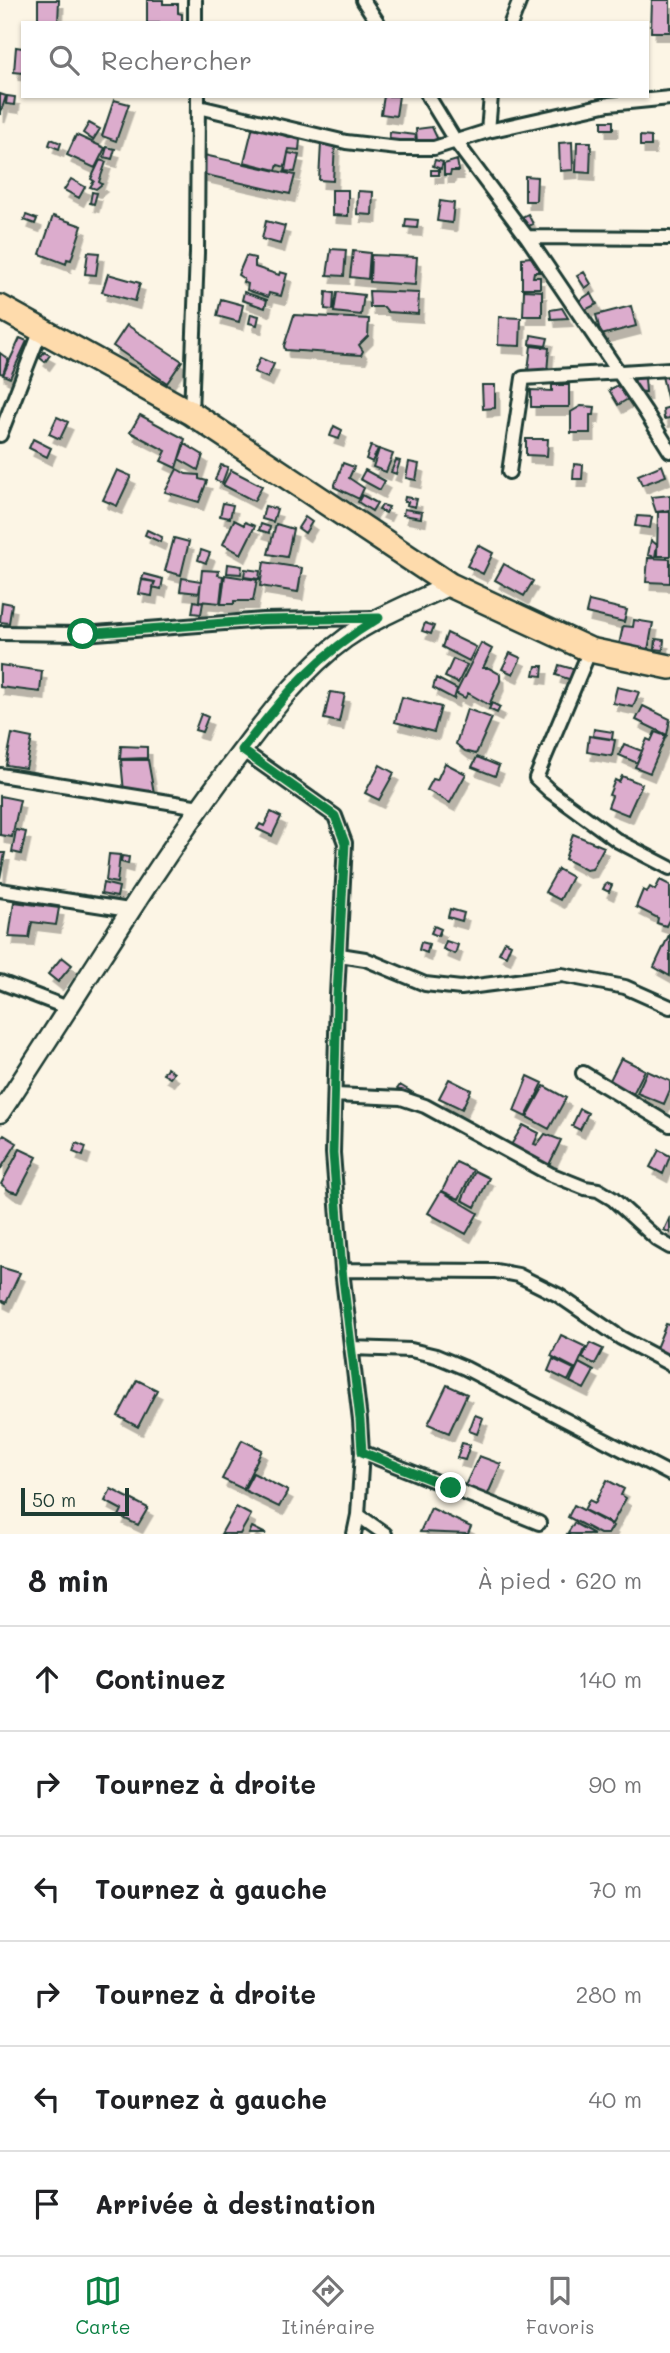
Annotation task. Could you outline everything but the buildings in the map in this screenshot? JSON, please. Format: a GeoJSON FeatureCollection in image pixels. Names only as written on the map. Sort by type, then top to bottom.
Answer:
{"type":"FeatureCollection","features":[{"type":"Feature","properties":{"kind":"highway"},"geometry":{"type":"LineString","coordinates":[[0,307],[191,413],[450,585],[590,650],[670,667]]}},
{"type":"Feature","properties":{"kind":"street"},"geometry":{"type":"LineString","coordinates":[[195,0],[195,21]]}},
{"type":"Feature","properties":{"kind":"street"},"geometry":{"type":"LineString","coordinates":[[363,0],[377,21]]}},
{"type":"Feature","properties":{"kind":"street"},"geometry":{"type":"LineString","coordinates":[[512,21],[520,0]]}},
{"type":"Feature","properties":{"kind":"street"},"geometry":{"type":"LineString","coordinates":[[429,98],[456,142],[527,237],[670,451]]}},
{"type":"Feature","properties":{"kind":"street"},"geometry":{"type":"LineString","coordinates":[[488,131],[491,98]]}},
{"type":"Feature","properties":{"kind":"street"},"geometry":{"type":"LineString","coordinates":[[191,413],[198,102],[346,142],[398,148],[434,148],[488,131],[609,104],[670,98]]}},
{"type":"Feature","properties":{"kind":"street"},"geometry":{"type":"LineString","coordinates":[[527,237],[670,238]]}},
{"type":"Feature","properties":{"kind":"street"},"geometry":{"type":"LineString","coordinates":[[0,436],[41,330]]}},
{"type":"Feature","properties":{"kind":"street"},"geometry":{"type":"LineString","coordinates":[[509,472],[523,378],[670,369]]}},
{"type":"Feature","properties":{"kind":"street"},"geometry":{"type":"LineString","coordinates":[[0,1113],[129,911],[200,807],[291,690],[318,661],[346,638],[379,618],[450,585]]}},
{"type":"Feature","properties":{"kind":"street"},"geometry":{"type":"LineString","coordinates":[[0,632],[83,634],[263,620],[379,618]]}},
{"type":"Feature","properties":{"kind":"street"},"geometry":{"type":"LineString","coordinates":[[590,650],[536,778],[618,841],[670,868]]}},
{"type":"Feature","properties":{"kind":"street"},"geometry":{"type":"LineString","coordinates":[[242,750],[335,816],[345,843],[337,995],[333,1153],[342,1270],[362,1452],[358,1515],[354,1534]]}},
{"type":"Feature","properties":{"kind":"street"},"geometry":{"type":"LineString","coordinates":[[0,775],[200,807]]}},
{"type":"Feature","properties":{"kind":"street"},"geometry":{"type":"LineString","coordinates":[[0,890],[129,911]]}},
{"type":"Feature","properties":{"kind":"street"},"geometry":{"type":"LineString","coordinates":[[340,955],[365,959],[425,984],[461,988],[562,975],[577,976],[625,987],[670,1007]]}},
{"type":"Feature","properties":{"kind":"street"},"geometry":{"type":"LineString","coordinates":[[0,982],[68,1008]]}},
{"type":"Feature","properties":{"kind":"street"},"geometry":{"type":"LineString","coordinates":[[583,1073],[670,1125]]}},
{"type":"Feature","properties":{"kind":"street"},"geometry":{"type":"LineString","coordinates":[[335,1095],[401,1098],[425,1106],[550,1174],[606,1195],[658,1240],[670,1247]]}},
{"type":"Feature","properties":{"kind":"street"},"geometry":{"type":"LineString","coordinates":[[342,1270],[496,1272],[518,1275],[558,1295],[621,1338],[670,1364]]}},
{"type":"Feature","properties":{"kind":"street"},"geometry":{"type":"LineString","coordinates":[[351,1348],[411,1350],[436,1356],[465,1368],[670,1474]]}},
{"type":"Feature","properties":{"kind":"street"},"geometry":{"type":"LineString","coordinates":[[362,1452],[539,1523]]}},
{"type":"Feature","properties":{"kind":"street"},"geometry":{"type":"LineString","coordinates":[[358,1515],[385,1534]]}},
{"type":"Feature","properties":{"kind":"route"},"geometry":{"type":"LineString","coordinates":[[83,634],[263,620],[379,618],[346,638],[318,661],[242,750],[335,816],[345,843],[337,995],[333,1153],[342,1270],[362,1452],[451,1488]]}}]}
